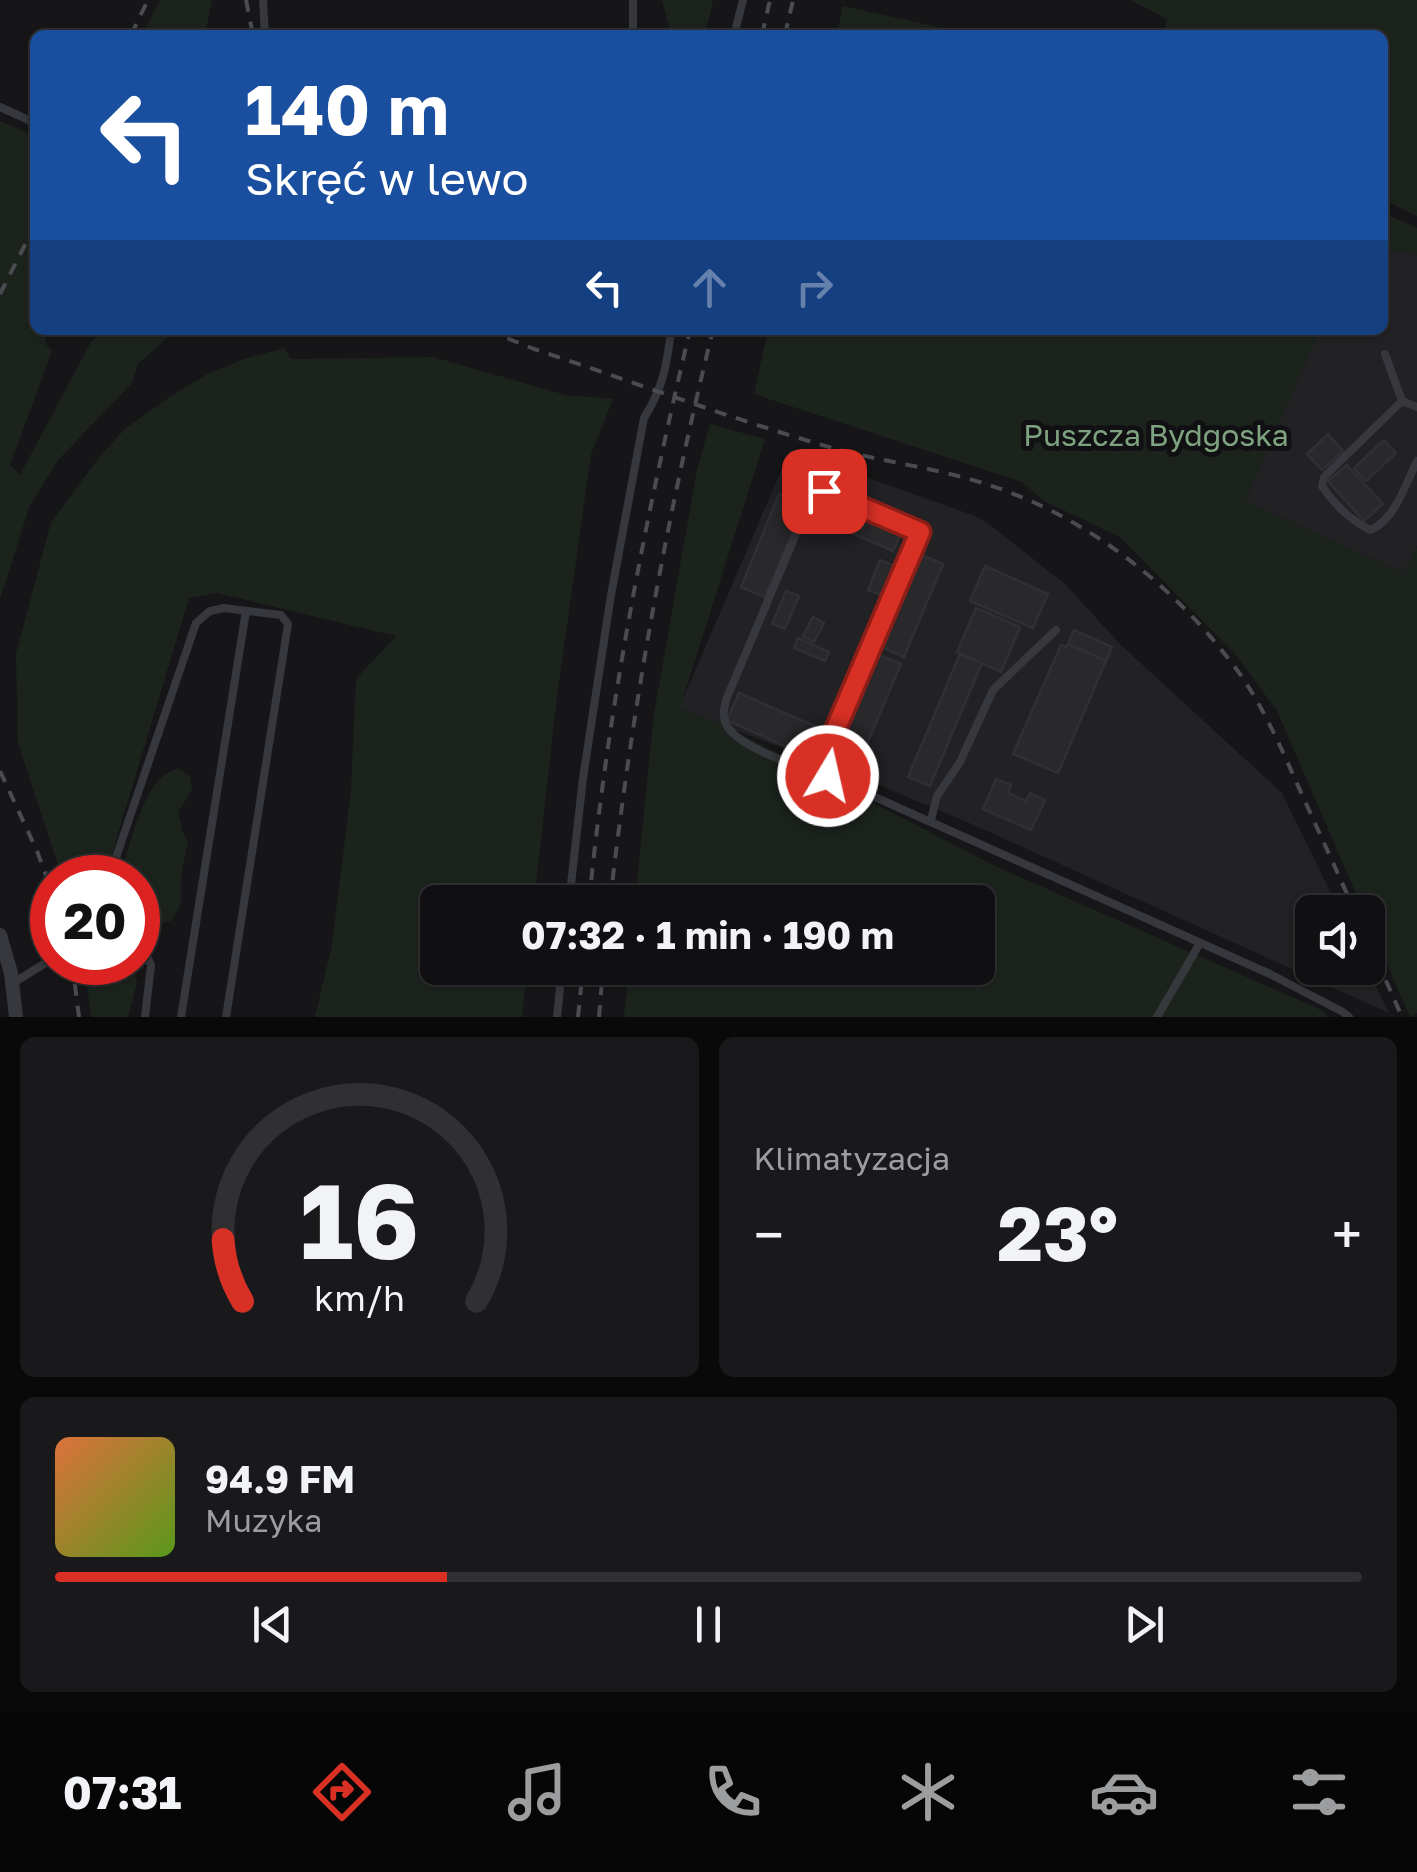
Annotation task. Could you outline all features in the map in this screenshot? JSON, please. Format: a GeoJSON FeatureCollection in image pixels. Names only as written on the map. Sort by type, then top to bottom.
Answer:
{"type":"FeatureCollection","features":[{"type":"Feature","properties":{"kind":"street"},"geometry":{"type":"LineString","coordinates":[[0,935],[13,984],[16,1017]]}},
{"type":"Feature","properties":{"kind":"lane"},"geometry":{"type":"LineString","coordinates":[[263,0],[265,30]]}},
{"type":"Feature","properties":{"kind":"lane"},"geometry":{"type":"LineString","coordinates":[[633,0],[634,30]]}},
{"type":"Feature","properties":{"kind":"lane"},"geometry":{"type":"LineString","coordinates":[[735,30],[743,0]]}},
{"type":"Feature","properties":{"kind":"lane"},"geometry":{"type":"LineString","coordinates":[[0,108],[30,121]]}},
{"type":"Feature","properties":{"kind":"lane"},"geometry":{"type":"LineString","coordinates":[[571,885],[610,595],[644,418],[658,397],[670,335]]}},
{"type":"Feature","properties":{"kind":"lane"},"geometry":{"type":"LineString","coordinates":[[1385,354],[1402,401],[1417,407]]}},
{"type":"Feature","properties":{"kind":"lane"},"geometry":{"type":"LineString","coordinates":[[1402,401],[1324,477],[1322,486],[1360,526],[1371,530],[1382,525],[1394,508],[1417,461]]}},
{"type":"Feature","properties":{"kind":"lane"},"geometry":{"type":"LineString","coordinates":[[828,776],[823,768],[825,754],[920,532],[818,490],[812,496],[726,700],[723,713],[733,734],[791,764],[930,820],[1270,974],[1349,1017]]}},
{"type":"Feature","properties":{"kind":"lane"},"geometry":{"type":"LineString","coordinates":[[117,855],[196,623],[210,612],[224,608],[281,616],[288,624],[226,1017]]}},
{"type":"Feature","properties":{"kind":"lane"},"geometry":{"type":"LineString","coordinates":[[181,1017],[246,611]]}},
{"type":"Feature","properties":{"kind":"lane"},"geometry":{"type":"LineString","coordinates":[[930,820],[937,796],[960,762],[994,690],[1056,630]]}},
{"type":"Feature","properties":{"kind":"lane"},"geometry":{"type":"LineString","coordinates":[[1157,1017],[1200,943]]}},
{"type":"Feature","properties":{"kind":"lane"},"geometry":{"type":"LineString","coordinates":[[13,984],[30,973]]}},
{"type":"Feature","properties":{"kind":"lane"},"geometry":{"type":"LineString","coordinates":[[145,1017],[149,985]]}},
{"type":"Feature","properties":{"kind":"lane"},"geometry":{"type":"LineString","coordinates":[[557,1017],[560,985]]}},
{"type":"Feature","properties":{"kind":"shaded area"},"geometry":{"type":"Polygon","coordinates":[[[1388,251],[1417,254],[1417,546],[1404,573],[1245,501],[1318,335],[1388,335],[1388,251]]]}},
{"type":"Feature","properties":{"kind":"shaded area"},"geometry":{"type":"Polygon","coordinates":[[[790,450],[975,516],[1065,584],[1120,644],[1282,793],[1332,895],[1295,895],[1295,970],[976,826],[679,708],[790,450]]]}},
{"type":"Feature","properties":{"kind":"shaded area"},"geometry":{"type":"Polygon","coordinates":[[[1327,985],[1375,985],[1389,1013],[1327,985]]]}},
{"type":"Feature","properties":{"kind":"green space"},"geometry":{"type":"Polygon","coordinates":[[[160,0],[212,0],[206,30],[145,30],[160,0]]]}},
{"type":"Feature","properties":{"kind":"green space"},"geometry":{"type":"Polygon","coordinates":[[[662,0],[713,0],[706,30],[668,30],[662,0]]]}},
{"type":"Feature","properties":{"kind":"green space"},"geometry":{"type":"Polygon","coordinates":[[[1130,0],[1417,0],[1417,216],[1388,202],[1388,30],[1164,30],[1167,19],[1130,0]]]}},
{"type":"Feature","properties":{"kind":"green space"},"geometry":{"type":"Polygon","coordinates":[[[843,6],[952,30],[838,30],[843,6]]]}},
{"type":"Feature","properties":{"kind":"green space"},"geometry":{"type":"Polygon","coordinates":[[[0,121],[30,134],[30,335],[45,335],[52,351],[10,465],[20,475],[98,335],[175,335],[138,364],[132,383],[59,459],[30,505],[0,599],[0,121]]]}},
{"type":"Feature","properties":{"kind":"green space"},"geometry":{"type":"Polygon","coordinates":[[[1388,215],[1417,228],[1417,254],[1388,251],[1388,215]]]}},
{"type":"Feature","properties":{"kind":"green space","name":"Puszcza Bydgoska"},"geometry":{"type":"Polygon","coordinates":[[[767,335],[1318,335],[1245,501],[1404,573],[1417,546],[1417,1013],[1410,1017],[1385,959],[1385,895],[1357,895],[1277,711],[1236,655],[1120,537],[1044,501],[1022,482],[754,394],[767,335]]]}},
{"type":"Feature","properties":{"kind":"green space"},"geometry":{"type":"Polygon","coordinates":[[[284,348],[291,359],[433,357],[566,395],[613,399],[591,454],[536,885],[420,885],[420,985],[525,985],[522,1017],[315,1017],[332,945],[351,789],[356,679],[396,636],[217,593],[189,598],[112,855],[55,855],[18,743],[16,654],[51,522],[125,429],[206,375],[284,348]]]}},
{"type":"Feature","properties":{"kind":"green space"},"geometry":{"type":"Polygon","coordinates":[[[710,424],[765,439],[680,708],[723,725],[993,865],[1319,1009],[1329,1017],[624,1017],[627,985],[995,985],[995,885],[637,885],[654,714],[697,469],[710,424]]]}},
{"type":"Feature","properties":{"kind":"green space"},"geometry":{"type":"Polygon","coordinates":[[[177,768],[190,776],[192,790],[178,812],[188,842],[181,876],[181,904],[171,921],[160,923],[160,855],[127,855],[147,797],[162,777],[177,768]]]}},
{"type":"Feature","properties":{"kind":"green space"},"geometry":{"type":"Polygon","coordinates":[[[87,985],[136,985],[128,1017],[91,1017],[87,985]]]}},
{"type":"Feature","properties":{"kind":"building"},"geometry":{"type":"Polygon","coordinates":[[[1328,434],[1343,451],[1322,470],[1307,454],[1328,434]]]}},
{"type":"Feature","properties":{"kind":"building"},"geometry":{"type":"Polygon","coordinates":[[[1384,440],[1396,453],[1366,481],[1354,468],[1384,440]]]}},
{"type":"Feature","properties":{"kind":"building"},"geometry":{"type":"Polygon","coordinates":[[[1347,465],[1383,504],[1364,521],[1328,481],[1347,465]]]}},
{"type":"Feature","properties":{"kind":"building"},"geometry":{"type":"Polygon","coordinates":[[[779,494],[804,505],[765,597],[741,587],[779,494]]]}},
{"type":"Feature","properties":{"kind":"building"},"geometry":{"type":"Polygon","coordinates":[[[824,496],[902,530],[893,551],[815,517],[824,496]]]}},
{"type":"Feature","properties":{"kind":"building"},"geometry":{"type":"Polygon","coordinates":[[[919,554],[943,564],[904,657],[880,646],[919,554]]]}},
{"type":"Feature","properties":{"kind":"building"},"geometry":{"type":"Polygon","coordinates":[[[880,560],[899,568],[887,597],[868,590],[880,560]]]}},
{"type":"Feature","properties":{"kind":"building"},"geometry":{"type":"Polygon","coordinates":[[[985,566],[1048,594],[1033,628],[970,601],[985,566]]]}},
{"type":"Feature","properties":{"kind":"building"},"geometry":{"type":"Polygon","coordinates":[[[786,591],[799,596],[785,629],[772,624],[786,591]]]}},
{"type":"Feature","properties":{"kind":"building"},"geometry":{"type":"Polygon","coordinates":[[[976,608],[1020,627],[1001,672],[957,652],[976,608]]]}},
{"type":"Feature","properties":{"kind":"building"},"geometry":{"type":"Polygon","coordinates":[[[813,617],[824,623],[814,642],[803,636],[813,617]]]}},
{"type":"Feature","properties":{"kind":"building"},"geometry":{"type":"Polygon","coordinates":[[[1074,630],[1112,647],[1106,661],[1068,644],[1074,630]]]}},
{"type":"Feature","properties":{"kind":"building"},"geometry":{"type":"Polygon","coordinates":[[[798,638],[829,652],[825,661],[794,648],[798,638]]]}},
{"type":"Feature","properties":{"kind":"building"},"geometry":{"type":"Polygon","coordinates":[[[1068,644],[1106,661],[1058,773],[1013,754],[1061,645],[1068,644]]]}},
{"type":"Feature","properties":{"kind":"building"},"geometry":{"type":"Polygon","coordinates":[[[877,654],[901,664],[862,756],[851,751],[848,758],[835,753],[877,654]]]}},
{"type":"Feature","properties":{"kind":"building"},"geometry":{"type":"Polygon","coordinates":[[[960,654],[982,663],[930,786],[908,777],[960,654]]]}},
{"type":"Feature","properties":{"kind":"building"},"geometry":{"type":"Polygon","coordinates":[[[739,693],[819,728],[807,756],[727,720],[739,693]]]}},
{"type":"Feature","properties":{"kind":"building"},"geometry":{"type":"Polygon","coordinates":[[[996,779],[1011,785],[1008,793],[1026,801],[1030,793],[1045,800],[1031,830],[983,809],[996,779]]]}},
{"type":"Feature","properties":{"kind":"railway"},"geometry":{"type":"LineString","coordinates":[[133,30],[148,0]]}},
{"type":"Feature","properties":{"kind":"railway"},"geometry":{"type":"LineString","coordinates":[[246,0],[252,30]]}},
{"type":"Feature","properties":{"kind":"railway"},"geometry":{"type":"LineString","coordinates":[[763,30],[770,0]]}},
{"type":"Feature","properties":{"kind":"railway"},"geometry":{"type":"LineString","coordinates":[[786,30],[793,0]]}},
{"type":"Feature","properties":{"kind":"railway"},"geometry":{"type":"LineString","coordinates":[[0,294],[30,235]]}},
{"type":"Feature","properties":{"kind":"railway"},"geometry":{"type":"LineString","coordinates":[[499,335],[798,438],[983,483],[1055,513],[1120,553],[1180,604],[1241,676],[1277,739],[1347,895]]}},
{"type":"Feature","properties":{"kind":"railway"},"geometry":{"type":"LineString","coordinates":[[591,885],[606,758],[630,614],[689,335]]}},
{"type":"Feature","properties":{"kind":"railway"},"geometry":{"type":"LineString","coordinates":[[612,885],[652,614],[712,335]]}},
{"type":"Feature","properties":{"kind":"railway"},"geometry":{"type":"LineString","coordinates":[[0,771],[38,855]]}},
{"type":"Feature","properties":{"kind":"railway"},"geometry":{"type":"LineString","coordinates":[[1385,978],[1402,1017]]}},
{"type":"Feature","properties":{"kind":"railway"},"geometry":{"type":"LineString","coordinates":[[75,985],[79,1017]]}},
{"type":"Feature","properties":{"kind":"railway"},"geometry":{"type":"LineString","coordinates":[[578,1017],[581,985]]}},
{"type":"Feature","properties":{"kind":"railway"},"geometry":{"type":"LineString","coordinates":[[599,1017],[602,985]]}},
{"type":"Feature","properties":{"kind":"route"},"geometry":{"type":"LineString","coordinates":[[824,491],[920,532],[825,754],[823,768],[828,776]]}}]}
